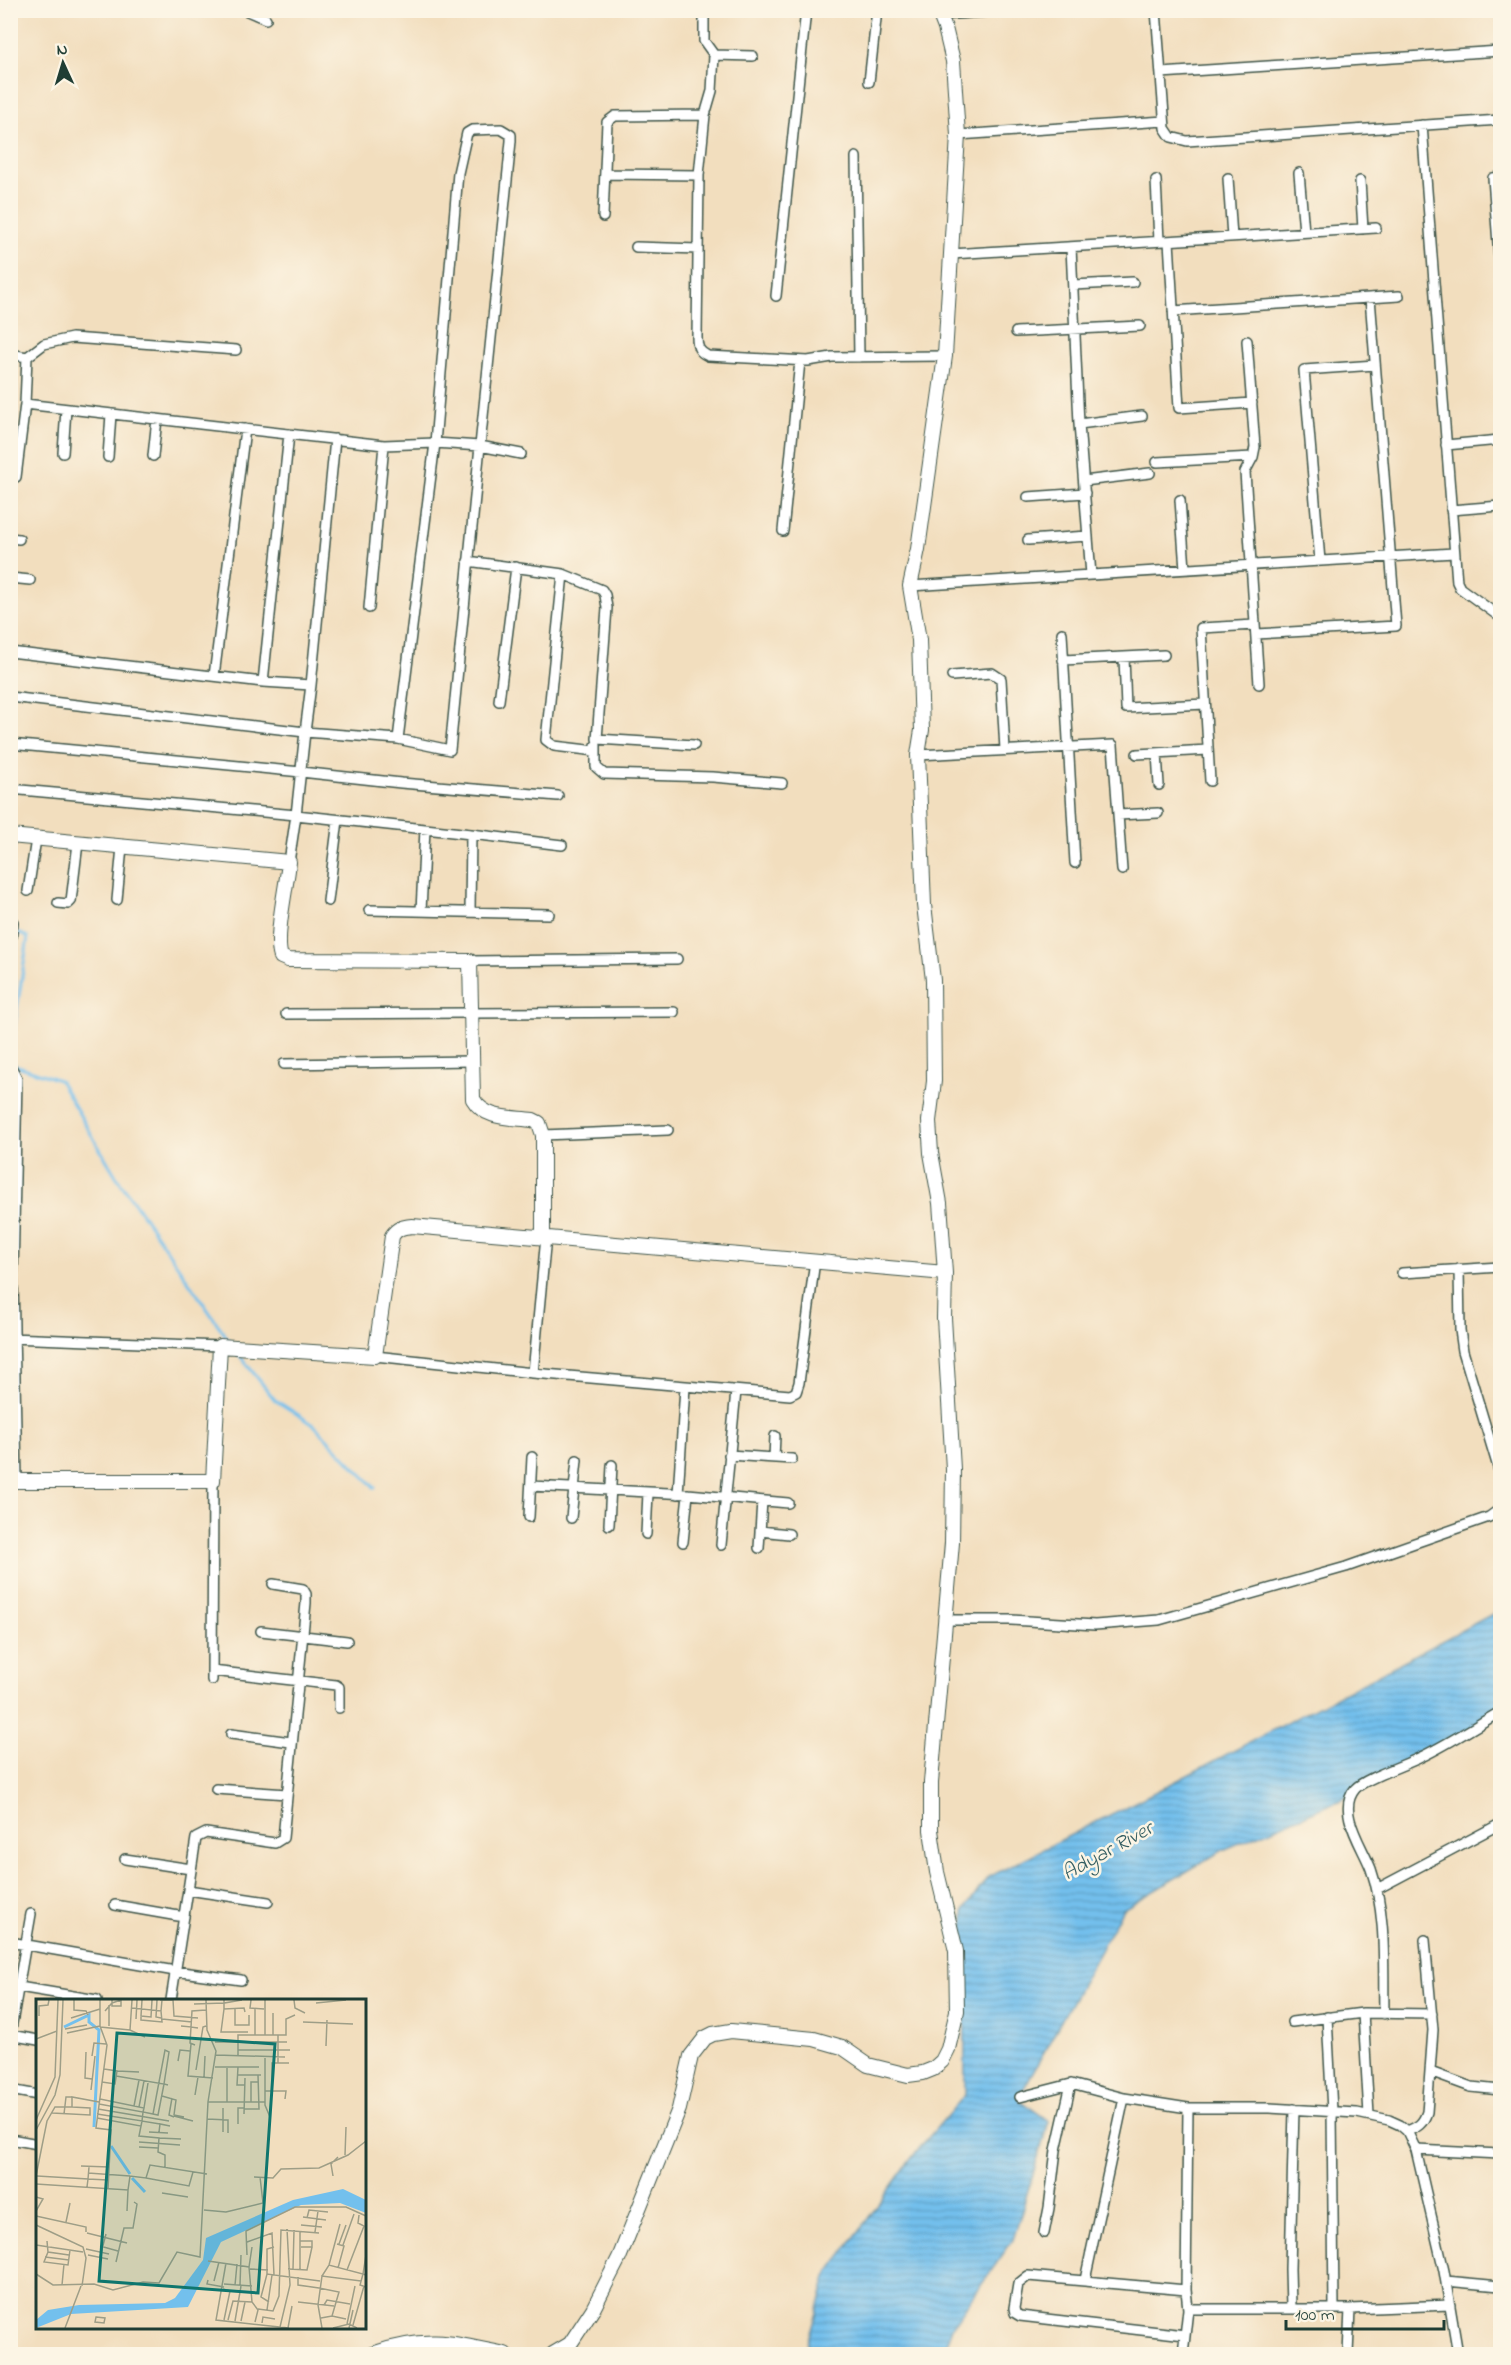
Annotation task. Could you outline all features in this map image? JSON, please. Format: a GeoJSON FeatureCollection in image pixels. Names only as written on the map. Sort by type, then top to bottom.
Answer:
{"type":"FeatureCollection","features":[{"type":"Feature","properties":{"kind":"street"},"geometry":{"type":"LineString","coordinates":[[245,10],[266,19]]}},
{"type":"Feature","properties":{"kind":"street"},"geometry":{"type":"LineString","coordinates":[[704,10],[704,41],[714,55],[712,91],[705,115],[699,175],[697,345],[701,353],[708,356],[800,361],[859,357],[945,356]]}},
{"type":"Feature","properties":{"kind":"street"},"geometry":{"type":"LineString","coordinates":[[776,296],[806,10]]}},
{"type":"Feature","properties":{"kind":"street"},"geometry":{"type":"LineString","coordinates":[[869,82],[877,10]]}},
{"type":"Feature","properties":{"kind":"street"},"geometry":{"type":"LineString","coordinates":[[553,2355],[570,2344],[593,2308],[619,2258],[679,2109],[691,2056],[705,2038],[731,2031],[814,2039],[842,2047],[867,2065],[908,2075],[923,2073],[942,2061],[948,2049],[957,2012],[956,1951],[937,1872],[931,1830],[931,1782],[952,1543],[953,1479],[944,1318],[945,1273],[940,1203],[931,1153],[930,1121],[934,1081],[933,980],[924,905],[918,755],[922,730],[919,640],[910,586],[918,549],[945,356],[958,135],[953,62],[939,13],[1016,10]]}},
{"type":"Feature","properties":{"kind":"street"},"geometry":{"type":"LineString","coordinates":[[1156,10],[1164,121],[1165,128],[1171,137],[1186,141],[1500,120]]}},
{"type":"Feature","properties":{"kind":"street"},"geometry":{"type":"LineString","coordinates":[[1161,73],[1500,51]]}},
{"type":"Feature","properties":{"kind":"street"},"geometry":{"type":"LineString","coordinates":[[714,55],[753,56]]}},
{"type":"Feature","properties":{"kind":"street"},"geometry":{"type":"LineString","coordinates":[[603,217],[607,122],[610,118],[615,116],[705,115]]}},
{"type":"Feature","properties":{"kind":"street"},"geometry":{"type":"LineString","coordinates":[[958,135],[1164,121]]}},
{"type":"Feature","properties":{"kind":"street"},"geometry":{"type":"LineString","coordinates":[[1422,125],[1457,582],[1461,589],[1500,617]]}},
{"type":"Feature","properties":{"kind":"street"},"geometry":{"type":"LineString","coordinates":[[10,697],[305,732],[398,739],[450,750],[511,141],[511,135],[501,129],[472,130],[467,133],[464,140],[453,212],[435,443],[398,739]]}},
{"type":"Feature","properties":{"kind":"street"},"geometry":{"type":"LineString","coordinates":[[856,157],[859,357]]}},
{"type":"Feature","properties":{"kind":"street"},"geometry":{"type":"LineString","coordinates":[[1299,173],[1304,232]]}},
{"type":"Feature","properties":{"kind":"street"},"geometry":{"type":"LineString","coordinates":[[605,174],[699,175]]}},
{"type":"Feature","properties":{"kind":"street"},"geometry":{"type":"LineString","coordinates":[[1500,177],[1494,178],[1500,270]]}},
{"type":"Feature","properties":{"kind":"street"},"geometry":{"type":"LineString","coordinates":[[1228,178],[1232,237]]}},
{"type":"Feature","properties":{"kind":"street"},"geometry":{"type":"LineString","coordinates":[[1156,180],[1173,311],[1179,408],[1252,403]]}},
{"type":"Feature","properties":{"kind":"street"},"geometry":{"type":"LineString","coordinates":[[1360,181],[1363,229]]}},
{"type":"Feature","properties":{"kind":"street"},"geometry":{"type":"LineString","coordinates":[[951,254],[1376,228]]}},
{"type":"Feature","properties":{"kind":"street"},"geometry":{"type":"LineString","coordinates":[[636,247],[698,249]]}},
{"type":"Feature","properties":{"kind":"street"},"geometry":{"type":"LineString","coordinates":[[1071,247],[1079,424],[1091,575]]}},
{"type":"Feature","properties":{"kind":"street"},"geometry":{"type":"LineString","coordinates":[[1072,285],[1133,282]]}},
{"type":"Feature","properties":{"kind":"street"},"geometry":{"type":"LineString","coordinates":[[1173,311],[1399,296]]}},
{"type":"Feature","properties":{"kind":"street"},"geometry":{"type":"LineString","coordinates":[[1210,781],[1201,628],[1396,626],[1370,298]]}},
{"type":"Feature","properties":{"kind":"street"},"geometry":{"type":"LineString","coordinates":[[1016,332],[1140,326]]}},
{"type":"Feature","properties":{"kind":"street"},"geometry":{"type":"LineString","coordinates":[[10,354],[27,357],[44,344],[72,338],[236,350]]}},
{"type":"Feature","properties":{"kind":"street"},"geometry":{"type":"LineString","coordinates":[[1247,341],[1255,447],[1253,457],[1245,472],[1259,684]]}},
{"type":"Feature","properties":{"kind":"street"},"geometry":{"type":"LineString","coordinates":[[10,476],[16,477],[27,357]]}},
{"type":"Feature","properties":{"kind":"street"},"geometry":{"type":"LineString","coordinates":[[783,531],[800,361]]}},
{"type":"Feature","properties":{"kind":"street"},"geometry":{"type":"LineString","coordinates":[[1320,561],[1304,370],[1375,365]]}},
{"type":"Feature","properties":{"kind":"street"},"geometry":{"type":"LineString","coordinates":[[24,404],[384,445],[435,443],[480,446],[521,453]]}},
{"type":"Feature","properties":{"kind":"street"},"geometry":{"type":"LineString","coordinates":[[63,453],[66,409]]}},
{"type":"Feature","properties":{"kind":"street"},"geometry":{"type":"LineString","coordinates":[[108,457],[111,414]]}},
{"type":"Feature","properties":{"kind":"street"},"geometry":{"type":"LineString","coordinates":[[1079,424],[1142,416]]}},
{"type":"Feature","properties":{"kind":"street"},"geometry":{"type":"LineString","coordinates":[[153,456],[157,419]]}},
{"type":"Feature","properties":{"kind":"street"},"geometry":{"type":"LineString","coordinates":[[214,676],[245,429]]}},
{"type":"Feature","properties":{"kind":"street"},"geometry":{"type":"LineString","coordinates":[[262,682],[289,434]]}},
{"type":"Feature","properties":{"kind":"street"},"geometry":{"type":"LineString","coordinates":[[335,439],[311,685],[279,936],[278,950],[281,957],[288,960],[677,959]]}},
{"type":"Feature","properties":{"kind":"street"},"geometry":{"type":"LineString","coordinates":[[1446,445],[1500,440]]}},
{"type":"Feature","properties":{"kind":"street"},"geometry":{"type":"LineString","coordinates":[[369,608],[384,445]]}},
{"type":"Feature","properties":{"kind":"street"},"geometry":{"type":"LineString","coordinates":[[1156,462],[1253,457]]}},
{"type":"Feature","properties":{"kind":"street"},"geometry":{"type":"LineString","coordinates":[[1084,481],[1150,473]]}},
{"type":"Feature","properties":{"kind":"street"},"geometry":{"type":"LineString","coordinates":[[1028,497],[1085,493]]}},
{"type":"Feature","properties":{"kind":"street"},"geometry":{"type":"LineString","coordinates":[[1180,500],[1185,569]]}},
{"type":"Feature","properties":{"kind":"street"},"geometry":{"type":"LineString","coordinates":[[1451,510],[1500,506]]}},
{"type":"Feature","properties":{"kind":"street"},"geometry":{"type":"LineString","coordinates":[[1028,540],[1088,536]]}},
{"type":"Feature","properties":{"kind":"street"},"geometry":{"type":"LineString","coordinates":[[910,586],[1454,553]]}},
{"type":"Feature","properties":{"kind":"street"},"geometry":{"type":"LineString","coordinates":[[468,561],[563,574],[602,590],[607,608],[596,767],[604,774],[713,777],[782,783]]}},
{"type":"Feature","properties":{"kind":"street"},"geometry":{"type":"LineString","coordinates":[[499,701],[516,567]]}},
{"type":"Feature","properties":{"kind":"street"},"geometry":{"type":"LineString","coordinates":[[563,574],[546,740],[554,746],[596,751]]}},
{"type":"Feature","properties":{"kind":"street"},"geometry":{"type":"LineString","coordinates":[[10,578],[30,580]]}},
{"type":"Feature","properties":{"kind":"street"},"geometry":{"type":"LineString","coordinates":[[1062,633],[1075,862]]}},
{"type":"Feature","properties":{"kind":"street"},"geometry":{"type":"LineString","coordinates":[[10,652],[262,682],[311,685]]}},
{"type":"Feature","properties":{"kind":"street"},"geometry":{"type":"LineString","coordinates":[[1063,660],[1164,655]]}},
{"type":"Feature","properties":{"kind":"street"},"geometry":{"type":"LineString","coordinates":[[1124,657],[1126,708],[1205,704]]}},
{"type":"Feature","properties":{"kind":"street"},"geometry":{"type":"LineString","coordinates":[[952,676],[992,673],[1001,679],[1005,750]]}},
{"type":"Feature","properties":{"kind":"street"},"geometry":{"type":"LineString","coordinates":[[597,739],[694,745]]}},
{"type":"Feature","properties":{"kind":"street"},"geometry":{"type":"LineString","coordinates":[[10,744],[301,771],[374,781],[558,796]]}},
{"type":"Feature","properties":{"kind":"street"},"geometry":{"type":"LineString","coordinates":[[918,755],[1113,744],[1122,870]]}},
{"type":"Feature","properties":{"kind":"street"},"geometry":{"type":"LineString","coordinates":[[1137,754],[1208,750]]}},
{"type":"Feature","properties":{"kind":"street"},"geometry":{"type":"LineString","coordinates":[[1157,753],[1159,785]]}},
{"type":"Feature","properties":{"kind":"street"},"geometry":{"type":"LineString","coordinates":[[10,789],[296,815],[562,845]]}},
{"type":"Feature","properties":{"kind":"street"},"geometry":{"type":"LineString","coordinates":[[1118,815],[1158,813]]}},
{"type":"Feature","properties":{"kind":"street"},"geometry":{"type":"LineString","coordinates":[[328,901],[338,820]]}},
{"type":"Feature","properties":{"kind":"street"},"geometry":{"type":"LineString","coordinates":[[421,911],[425,829]]}},
{"type":"Feature","properties":{"kind":"street"},"geometry":{"type":"LineString","coordinates":[[470,911],[471,834]]}},
{"type":"Feature","properties":{"kind":"street"},"geometry":{"type":"LineString","coordinates":[[10,836],[289,862]]}},
{"type":"Feature","properties":{"kind":"street"},"geometry":{"type":"LineString","coordinates":[[28,891],[36,839]]}},
{"type":"Feature","properties":{"kind":"street"},"geometry":{"type":"LineString","coordinates":[[58,903],[68,904],[71,901],[78,843]]}},
{"type":"Feature","properties":{"kind":"street"},"geometry":{"type":"LineString","coordinates":[[117,900],[122,847]]}},
{"type":"Feature","properties":{"kind":"street"},"geometry":{"type":"LineString","coordinates":[[369,910],[549,914]]}},
{"type":"Feature","properties":{"kind":"street"},"geometry":{"type":"LineString","coordinates":[[10,918],[13,922],[10,948]]}},
{"type":"Feature","properties":{"kind":"street"},"geometry":{"type":"LineString","coordinates":[[470,960],[473,1099],[478,1109],[486,1114],[532,1119],[539,1123],[543,1135],[544,1237],[532,1373]]}},
{"type":"Feature","properties":{"kind":"street"},"geometry":{"type":"LineString","coordinates":[[286,1014],[674,1012]]}},
{"type":"Feature","properties":{"kind":"street"},"geometry":{"type":"LineString","coordinates":[[284,1064],[471,1061]]}},
{"type":"Feature","properties":{"kind":"street"},"geometry":{"type":"LineString","coordinates":[[10,1065],[16,1078],[12,1277],[14,1481],[213,1481]]}},
{"type":"Feature","properties":{"kind":"street"},"geometry":{"type":"LineString","coordinates":[[543,1135],[668,1130]]}},
{"type":"Feature","properties":{"kind":"street"},"geometry":{"type":"LineString","coordinates":[[375,1356],[392,1236],[396,1230],[412,1226],[945,1273]]}},
{"type":"Feature","properties":{"kind":"street"},"geometry":{"type":"LineString","coordinates":[[12,1338],[220,1346],[375,1356],[532,1373],[790,1395],[796,1392],[799,1383],[815,1260]]}},
{"type":"Feature","properties":{"kind":"street"},"geometry":{"type":"LineString","coordinates":[[1402,1273],[1500,1267]]}},
{"type":"Feature","properties":{"kind":"street"},"geometry":{"type":"LineString","coordinates":[[1459,1269],[1460,1330],[1463,1351],[1500,1474]]}},
{"type":"Feature","properties":{"kind":"street"},"geometry":{"type":"LineString","coordinates":[[220,1346],[213,1481],[212,1675],[299,1681],[339,1687],[339,1708]]}},
{"type":"Feature","properties":{"kind":"street"},"geometry":{"type":"LineString","coordinates":[[683,1542],[685,1387]]}},
{"type":"Feature","properties":{"kind":"street"},"geometry":{"type":"LineString","coordinates":[[721,1545],[736,1391]]}},
{"type":"Feature","properties":{"kind":"street"},"geometry":{"type":"LineString","coordinates":[[774,1458],[776,1436]]}},
{"type":"Feature","properties":{"kind":"street"},"geometry":{"type":"LineString","coordinates":[[729,1455],[792,1460]]}},
{"type":"Feature","properties":{"kind":"street"},"geometry":{"type":"LineString","coordinates":[[529,1517],[532,1456]]}},
{"type":"Feature","properties":{"kind":"street"},"geometry":{"type":"LineString","coordinates":[[571,1518],[577,1460]]}},
{"type":"Feature","properties":{"kind":"street"},"geometry":{"type":"LineString","coordinates":[[609,1525],[612,1465]]}},
{"type":"Feature","properties":{"kind":"street"},"geometry":{"type":"LineString","coordinates":[[531,1486],[683,1494],[788,1503]]}},
{"type":"Feature","properties":{"kind":"street"},"geometry":{"type":"LineString","coordinates":[[646,1534],[648,1493]]}},
{"type":"Feature","properties":{"kind":"street"},"geometry":{"type":"LineString","coordinates":[[759,1548],[762,1501]]}},
{"type":"Feature","properties":{"kind":"street"},"geometry":{"type":"LineString","coordinates":[[945,1620],[1095,1625],[1159,1620],[1346,1567],[1489,1517],[1500,1509]]}},
{"type":"Feature","properties":{"kind":"street"},"geometry":{"type":"LineString","coordinates":[[760,1532],[789,1534]]}},
{"type":"Feature","properties":{"kind":"street"},"geometry":{"type":"LineString","coordinates":[[171,1999],[196,1838],[206,1833],[269,1843],[280,1842],[283,1838],[306,1594],[303,1589],[273,1584]]}},
{"type":"Feature","properties":{"kind":"street"},"geometry":{"type":"LineString","coordinates":[[261,1631],[347,1641]]}},
{"type":"Feature","properties":{"kind":"street"},"geometry":{"type":"LineString","coordinates":[[1384,2014],[1382,1934],[1377,1889],[1348,1812],[1348,1804],[1354,1790],[1360,1785],[1423,1756],[1500,1712]]}},
{"type":"Feature","properties":{"kind":"street"},"geometry":{"type":"LineString","coordinates":[[231,1734],[291,1742]]}},
{"type":"Feature","properties":{"kind":"street"},"geometry":{"type":"LineString","coordinates":[[216,1789],[286,1794]]}},
{"type":"Feature","properties":{"kind":"street"},"geometry":{"type":"LineString","coordinates":[[1377,1889],[1500,1824]]}},
{"type":"Feature","properties":{"kind":"street"},"geometry":{"type":"LineString","coordinates":[[125,1859],[191,1869]]}},
{"type":"Feature","properties":{"kind":"street"},"geometry":{"type":"LineString","coordinates":[[188,1890],[268,1902]]}},
{"type":"Feature","properties":{"kind":"street"},"geometry":{"type":"LineString","coordinates":[[115,1905],[184,1917]]}},
{"type":"Feature","properties":{"kind":"street"},"geometry":{"type":"LineString","coordinates":[[31,1914],[10,2035],[36,2040]]}},
{"type":"Feature","properties":{"kind":"street"},"geometry":{"type":"LineString","coordinates":[[1407,2131],[1418,2127],[1424,2121],[1427,2112],[1432,2014],[1425,1940]]}},
{"type":"Feature","properties":{"kind":"street"},"geometry":{"type":"LineString","coordinates":[[10,1942],[175,1971],[241,1980]]}},
{"type":"Feature","properties":{"kind":"street"},"geometry":{"type":"LineString","coordinates":[[19,1987],[86,1999]]}},
{"type":"Feature","properties":{"kind":"street"},"geometry":{"type":"LineString","coordinates":[[1362,2013],[1369,2115]]}},
{"type":"Feature","properties":{"kind":"street"},"geometry":{"type":"LineString","coordinates":[[1292,2022],[1362,2013],[1432,2014]]}},
{"type":"Feature","properties":{"kind":"street"},"geometry":{"type":"LineString","coordinates":[[1327,2017],[1332,2111],[1334,2308]]}},
{"type":"Feature","properties":{"kind":"street"},"geometry":{"type":"LineString","coordinates":[[1430,2072],[1471,2087],[1500,2090]]}},
{"type":"Feature","properties":{"kind":"street"},"geometry":{"type":"LineString","coordinates":[[1044,2233],[1056,2150],[1071,2084]]}},
{"type":"Feature","properties":{"kind":"street"},"geometry":{"type":"LineString","coordinates":[[1020,2097],[1071,2084],[1124,2098],[1188,2108],[1332,2111],[1369,2115],[1400,2125],[1407,2131],[1416,2150],[1446,2281],[1458,2353],[1472,2355]]}},
{"type":"Feature","properties":{"kind":"street"},"geometry":{"type":"LineString","coordinates":[[10,2090],[36,2095]]}},
{"type":"Feature","properties":{"kind":"street"},"geometry":{"type":"LineString","coordinates":[[1085,2280],[1124,2098]]}},
{"type":"Feature","properties":{"kind":"street"},"geometry":{"type":"LineString","coordinates":[[1183,2355],[1188,2309],[1186,2290],[1188,2108]]}},
{"type":"Feature","properties":{"kind":"street"},"geometry":{"type":"LineString","coordinates":[[1291,2307],[1294,2109]]}},
{"type":"Feature","properties":{"kind":"street"},"geometry":{"type":"LineString","coordinates":[[10,2139],[36,2144]]}},
{"type":"Feature","properties":{"kind":"street"},"geometry":{"type":"LineString","coordinates":[[1416,2150],[1500,2154]]}},
{"type":"Feature","properties":{"kind":"street"},"geometry":{"type":"LineString","coordinates":[[1185,2335],[1020,2316],[1014,2308],[1018,2284],[1028,2276],[1186,2290]]}},
{"type":"Feature","properties":{"kind":"street"},"geometry":{"type":"LineString","coordinates":[[1446,2281],[1500,2286]]}},
{"type":"Feature","properties":{"kind":"street"},"geometry":{"type":"LineString","coordinates":[[1188,2309],[1291,2307],[1350,2309],[1450,2306]]}},
{"type":"Feature","properties":{"kind":"street"},"geometry":{"type":"LineString","coordinates":[[1348,2355],[1350,2309]]}},
{"type":"Feature","properties":{"kind":"street"},"geometry":{"type":"LineString","coordinates":[[372,2355],[433,2341],[448,2342],[505,2355]]}},
{"type":"Feature","properties":{"kind":"water","name":"Adyar River"},"geometry":{"type":"Polygon","coordinates":[[[1500,1610],[1500,1715],[1343,1799],[1223,1850],[1123,1909],[1018,2099],[1049,2121],[1013,2240],[953,2325],[942,2354],[805,2354],[828,2274],[916,2152],[965,2095],[964,1911],[987,1878],[1500,1610]]]}},
{"type":"Feature","properties":{"kind":"waterway"},"geometry":{"type":"LineString","coordinates":[[10,1054],[28,937],[15,932]]}},
{"type":"Feature","properties":{"kind":"waterway"},"geometry":{"type":"LineString","coordinates":[[12,1064],[59,1080],[116,1176],[230,1342]]}},
{"type":"Feature","properties":{"kind":"waterway"},"geometry":{"type":"LineString","coordinates":[[237,1352],[275,1400],[314,1425],[375,1488]]}}]}
